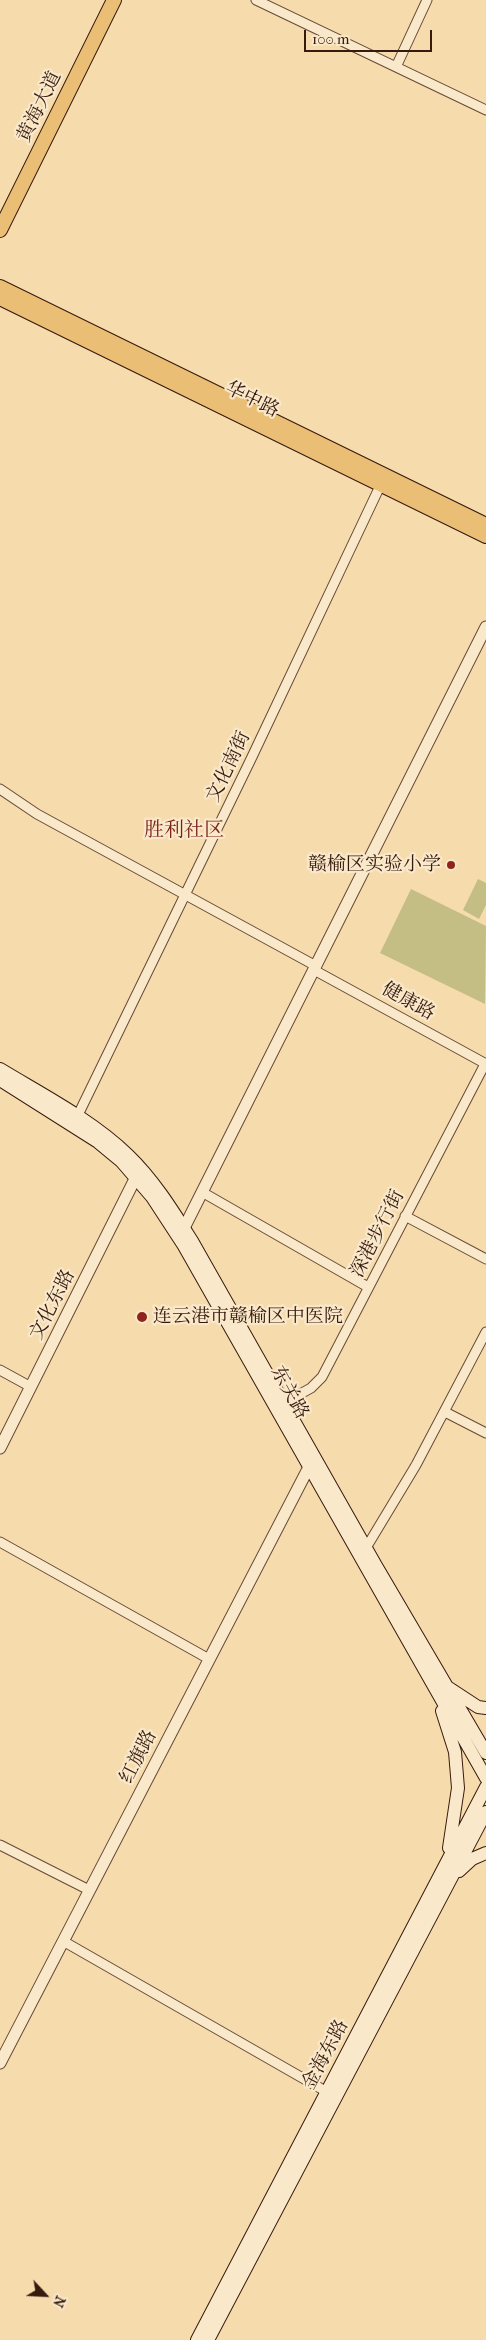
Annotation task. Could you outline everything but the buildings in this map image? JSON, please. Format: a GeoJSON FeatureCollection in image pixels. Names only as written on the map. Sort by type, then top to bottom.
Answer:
{"type":"FeatureCollection","features":[{"type":"Feature","properties":{"kind":"main road","name":"黄海大道"},"geometry":{"type":"LineString","coordinates":[[0,209],[103,0]]}},
{"type":"Feature","properties":{"kind":"main road","name":"黄海大道"},"geometry":{"type":"LineString","coordinates":[[0,230],[114,0]]}},
{"type":"Feature","properties":{"kind":"main road","name":"华中路"},"geometry":{"type":"LineString","coordinates":[[0,287],[486,525]]}},
{"type":"Feature","properties":{"kind":"main road","name":"华中路"},"geometry":{"type":"LineString","coordinates":[[0,298],[486,536]]}},
{"type":"Feature","properties":{"kind":"main road","name":"东关路"},"geometry":{"type":"LineString","coordinates":[[0,1069],[77,1117],[128,1154],[159,1191],[184,1228],[366,1548],[486,1778]]}},
{"type":"Feature","properties":{"kind":"main road","name":"东关路"},"geometry":{"type":"LineString","coordinates":[[0,1080],[98,1142],[136,1178],[152,1197],[184,1246],[309,1467],[438,1685],[486,1753]]}},
{"type":"Feature","properties":{"kind":"main road"},"geometry":{"type":"LineString","coordinates":[[438,1685],[478,1707],[486,1708]]}},
{"type":"Feature","properties":{"kind":"main road"},"geometry":{"type":"LineString","coordinates":[[438,1685],[455,1752],[458,1788],[447,1874]]}},
{"type":"Feature","properties":{"kind":"main road","name":"金海东路"},"geometry":{"type":"LineString","coordinates":[[208,2340],[447,1874],[486,1787]]}},
{"type":"Feature","properties":{"kind":"main road","name":"金海东路"},"geometry":{"type":"LineString","coordinates":[[197,2340],[327,2092],[447,1874],[486,1812]]}},
{"type":"Feature","properties":{"kind":"main road"},"geometry":{"type":"LineString","coordinates":[[447,1874],[486,1853]]}},
{"type":"Feature","properties":{"kind":"street"},"geometry":{"type":"LineString","coordinates":[[256,0],[486,110]]}},
{"type":"Feature","properties":{"kind":"street"},"geometry":{"type":"LineString","coordinates":[[396,67],[427,0]]}},
{"type":"Feature","properties":{"kind":"street","name":"文化南街"},"geometry":{"type":"LineString","coordinates":[[77,1117],[381,484]]}},
{"type":"Feature","properties":{"kind":"street"},"geometry":{"type":"LineString","coordinates":[[184,1228],[486,627]]}},
{"type":"Feature","properties":{"kind":"street","name":"健康路"},"geometry":{"type":"LineString","coordinates":[[0,789],[37,814],[485,1064]]}},
{"type":"Feature","properties":{"kind":"street","name":"深港步行街"},"geometry":{"type":"LineString","coordinates":[[284,1403],[318,1384],[485,1064]]}},
{"type":"Feature","properties":{"kind":"street","name":"文化东路"},"geometry":{"type":"LineString","coordinates":[[0,1448],[136,1178]]}},
{"type":"Feature","properties":{"kind":"street"},"geometry":{"type":"LineString","coordinates":[[202,1192],[368,1287]]}},
{"type":"Feature","properties":{"kind":"street"},"geometry":{"type":"LineString","coordinates":[[405,1216],[486,1259]]}},
{"type":"Feature","properties":{"kind":"street"},"geometry":{"type":"LineString","coordinates":[[366,1548],[445,1412],[486,1332]]}},
{"type":"Feature","properties":{"kind":"street"},"geometry":{"type":"LineString","coordinates":[[0,1370],[31,1387]]}},
{"type":"Feature","properties":{"kind":"street"},"geometry":{"type":"LineString","coordinates":[[445,1412],[486,1433]]}},
{"type":"Feature","properties":{"kind":"street","name":"红旗路"},"geometry":{"type":"LineString","coordinates":[[0,2063],[309,1467]]}},
{"type":"Feature","properties":{"kind":"street"},"geometry":{"type":"LineString","coordinates":[[0,1542],[209,1659]]}},
{"type":"Feature","properties":{"kind":"street"},"geometry":{"type":"LineString","coordinates":[[0,1845],[89,1890]]}},
{"type":"Feature","properties":{"kind":"street"},"geometry":{"type":"LineString","coordinates":[[63,1942],[327,2092]]}},
{"type":"Feature","properties":{"kind":"shaded area"},"geometry":{"type":"Polygon","coordinates":[[[478,879],[486,883],[486,905],[479,919],[463,910],[478,879]]]}},
{"type":"Feature","properties":{"kind":"shaded area"},"geometry":{"type":"Polygon","coordinates":[[[411,889],[486,926],[485,1004],[380,953],[411,889]]]}},
{"type":"Feature","properties":{"kind":"place","name":"赣榆区实验小学"},"geometry":{"type":"Point","coordinates":[451,865]}},
{"type":"Feature","properties":{"kind":"place","name":"连云港市赣榆区中医院"},"geometry":{"type":"Point","coordinates":[142,1317]}},
{"type":"Feature","properties":{"kind":"district","name":"胜利社区"},"geometry":{"type":"Point","coordinates":[184,831]}}]}
